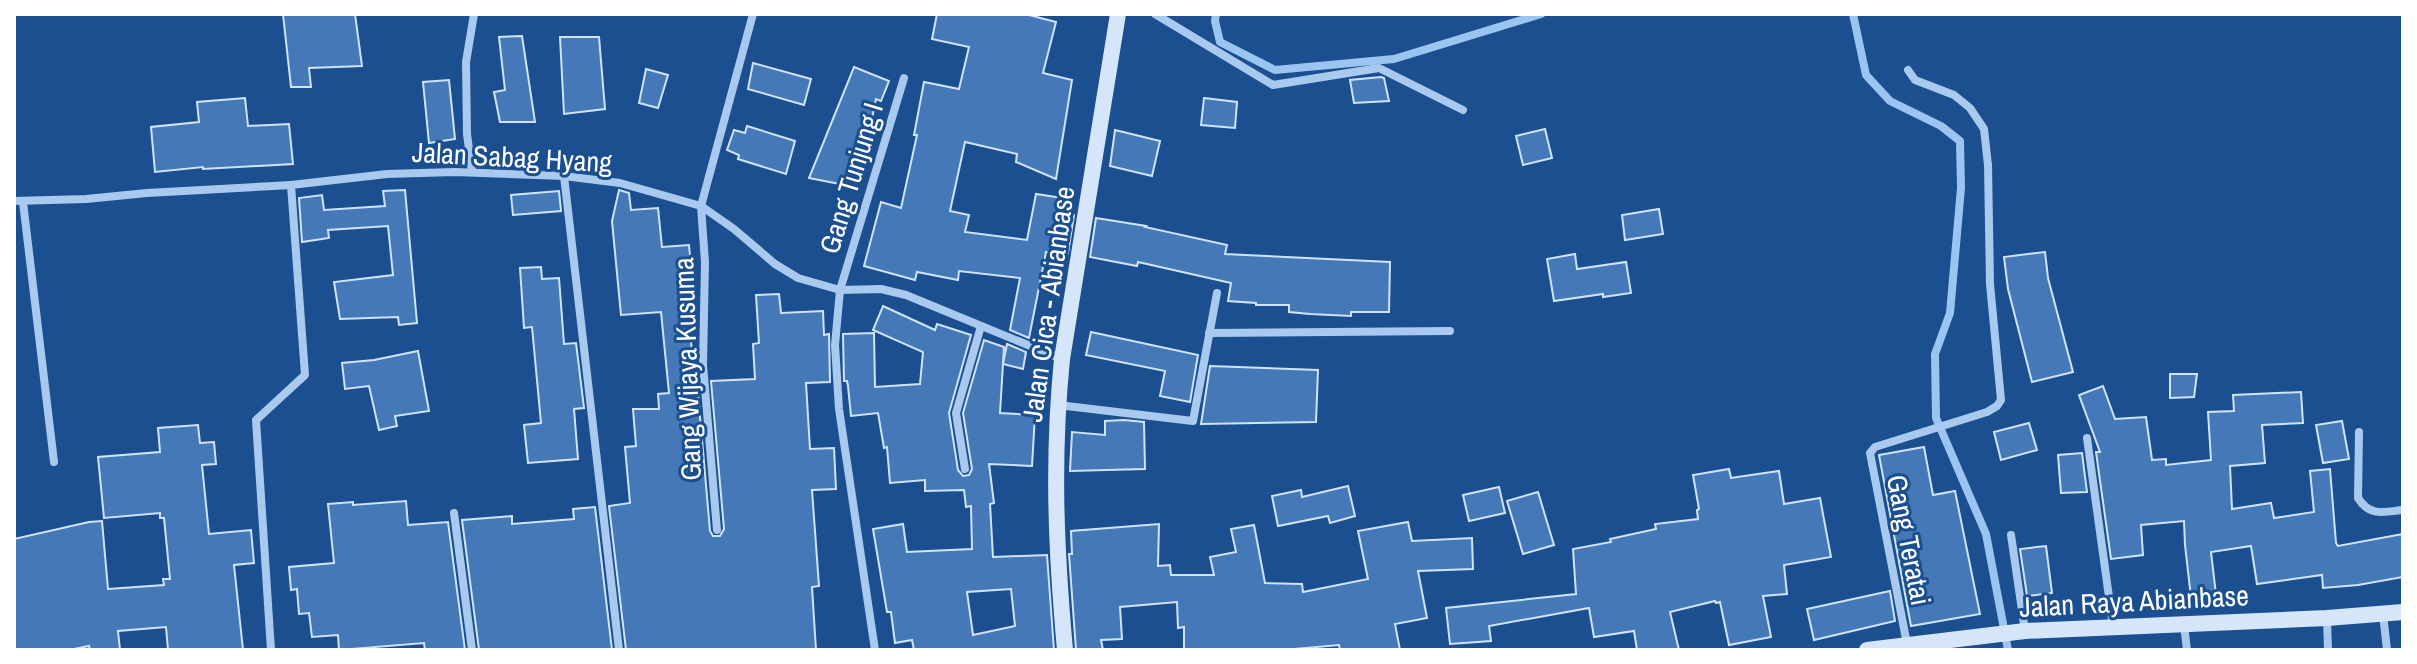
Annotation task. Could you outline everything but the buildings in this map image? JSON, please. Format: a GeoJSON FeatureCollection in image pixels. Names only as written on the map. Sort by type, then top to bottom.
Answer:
{"type":"FeatureCollection","features":[{"type":"Feature","properties":{"kind":"street"},"geometry":{"type":"LineString","coordinates":[[472,172],[467,134],[466,62],[474,14]]}},
{"type":"Feature","properties":{"kind":"street","name":"Gang Wijaya Kusuma"},"geometry":{"type":"LineString","coordinates":[[717,530],[703,365],[705,262],[701,206],[753,14]]}},
{"type":"Feature","properties":{"kind":"street","name":"Jalan Cica - Abianbase"},"geometry":{"type":"LineString","coordinates":[[1065,650],[1056,546],[1057,405],[1118,14]]}},
{"type":"Feature","properties":{"kind":"street"},"geometry":{"type":"LineString","coordinates":[[1155,14],[1273,85],[1379,68],[1463,110]]}},
{"type":"Feature","properties":{"kind":"street","name":"Gang Teratai"},"geometry":{"type":"LineString","coordinates":[[1907,644],[1870,457],[1872,450],[1987,412],[2001,400],[1990,284],[1988,165],[1984,129],[1970,108],[1954,95],[1915,80],[1908,70]]}},
{"type":"Feature","properties":{"kind":"street","name":"Gang Tunjung I"},"geometry":{"type":"LineString","coordinates":[[875,650],[839,409],[835,345],[840,290],[904,78]]}},
{"type":"Feature","properties":{"kind":"street","name":"Jalan Sabag Hyang"},"geometry":{"type":"LineString","coordinates":[[18,201],[291,185],[387,174],[472,172],[564,176],[620,183],[701,206],[775,264],[798,278],[840,290],[881,289],[906,295],[1062,359]]}},
{"type":"Feature","properties":{"kind":"street"},"geometry":{"type":"LineString","coordinates":[[564,176],[619,650]]}},
{"type":"Feature","properties":{"kind":"street"},"geometry":{"type":"LineString","coordinates":[[271,650],[256,420],[305,375],[291,185]]}},
{"type":"Feature","properties":{"kind":"street"},"geometry":{"type":"LineString","coordinates":[[18,201],[54,462]]}},
{"type":"Feature","properties":{"kind":"street"},"geometry":{"type":"LineString","coordinates":[[1057,405],[1193,421],[1217,293]]}},
{"type":"Feature","properties":{"kind":"street"},"geometry":{"type":"LineString","coordinates":[[965,469],[956,413],[981,326]]}},
{"type":"Feature","properties":{"kind":"street"},"geometry":{"type":"LineString","coordinates":[[1209,333],[1450,331]]}},
{"type":"Feature","properties":{"kind":"street"},"geometry":{"type":"LineString","coordinates":[[2359,432],[2358,498],[2363,506],[2375,513],[2403,510]]}},
{"type":"Feature","properties":{"kind":"street"},"geometry":{"type":"LineString","coordinates":[[2087,438],[2113,626]]}},
{"type":"Feature","properties":{"kind":"street"},"geometry":{"type":"LineString","coordinates":[[454,513],[472,650]]}},
{"type":"Feature","properties":{"kind":"street"},"geometry":{"type":"LineString","coordinates":[[2011,535],[2022,631]]}},
{"type":"Feature","properties":{"kind":"street","name":"Jalan Raya Abianbase"},"geometry":{"type":"LineString","coordinates":[[1867,650],[2022,631],[2403,612]]}},
{"type":"Feature","properties":{"kind":"street"},"geometry":{"type":"LineString","coordinates":[[2383,614],[2387,650]]}},
{"type":"Feature","properties":{"kind":"street"},"geometry":{"type":"LineString","coordinates":[[2327,618],[2328,650]]}},
{"type":"Feature","properties":{"kind":"street"},"geometry":{"type":"LineString","coordinates":[[2184,625],[2187,650]]}},
{"type":"Feature","properties":{"kind":"waterway"},"geometry":{"type":"LineString","coordinates":[[1216,14],[1220,42],[1275,70],[1394,59],[1541,14]]}},
{"type":"Feature","properties":{"kind":"waterway"},"geometry":{"type":"LineString","coordinates":[[1853,14],[1866,75],[1890,101],[1941,126],[1960,141],[1961,188],[1950,313],[1935,354],[1936,418],[1986,534],[2008,650]]}}]}
